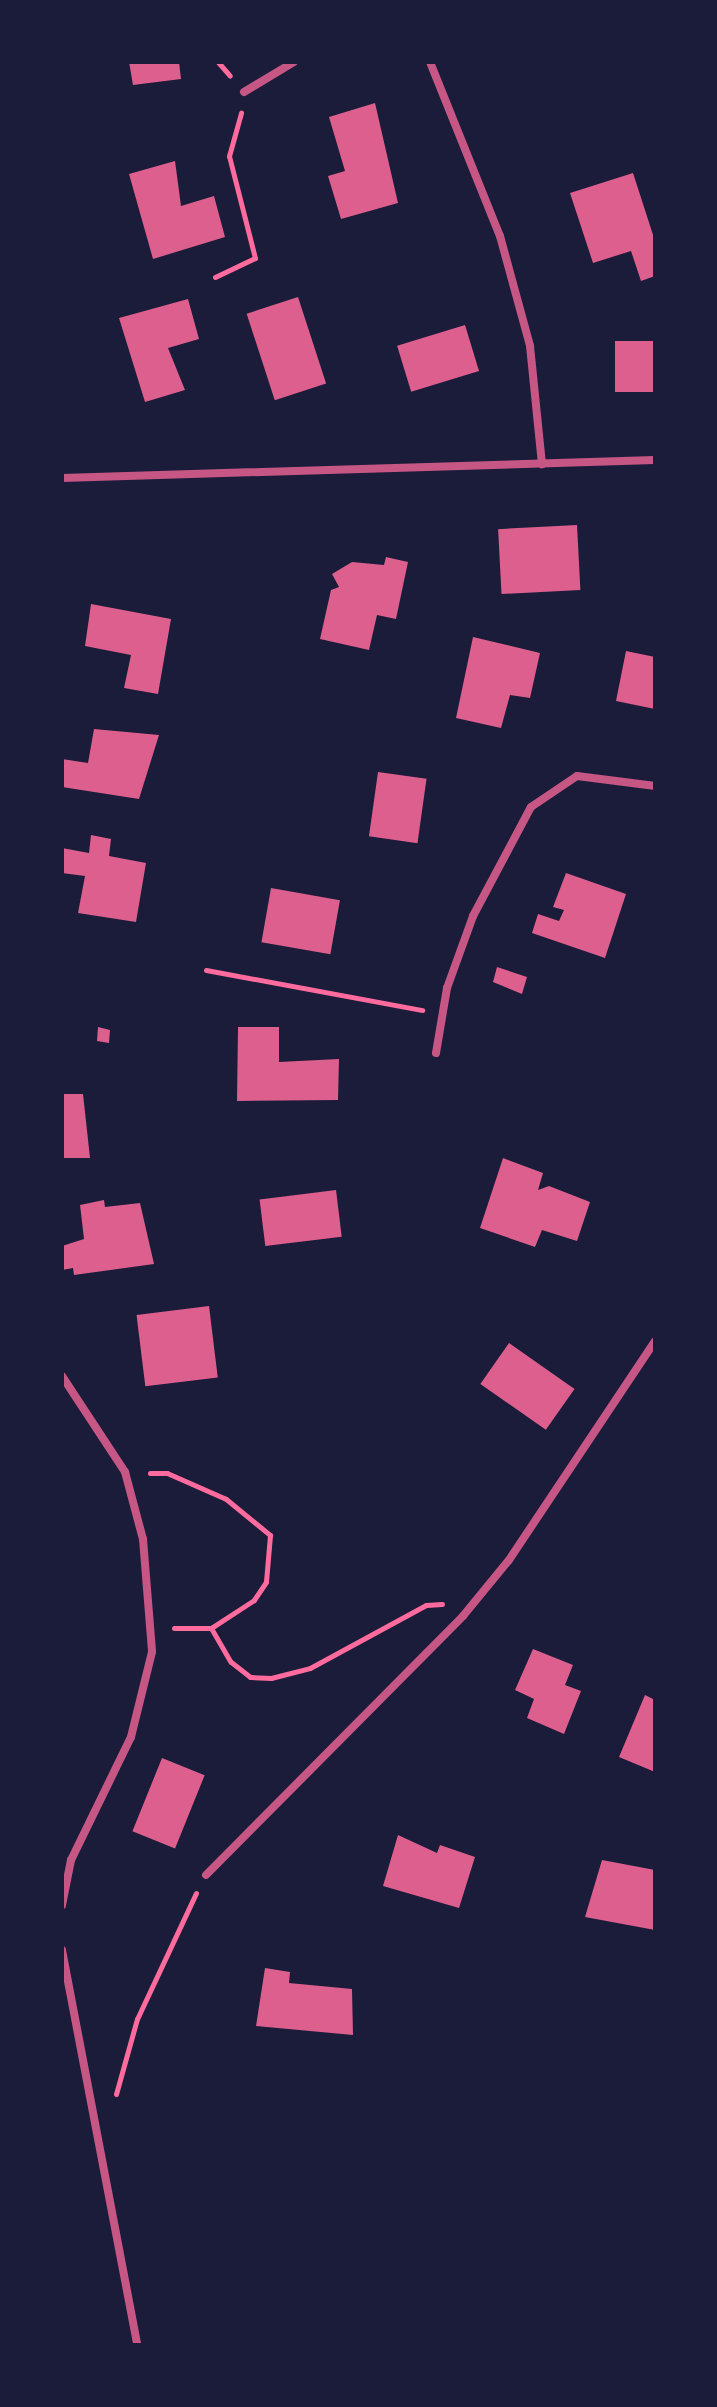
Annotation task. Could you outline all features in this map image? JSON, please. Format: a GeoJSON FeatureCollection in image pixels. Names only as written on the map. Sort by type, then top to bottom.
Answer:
{"type":"FeatureCollection","features":[{"type":"Feature","properties":{"kind":"street"},"geometry":{"type":"LineString","coordinates":[[244,92],[294,62]]}},
{"type":"Feature","properties":{"kind":"street"},"geometry":{"type":"LineString","coordinates":[[430,62],[500,236],[530,346],[542,464]]}},
{"type":"Feature","properties":{"kind":"street"},"geometry":{"type":"LineString","coordinates":[[62,478],[655,460]]}},
{"type":"Feature","properties":{"kind":"street"},"geometry":{"type":"LineString","coordinates":[[436,1053],[442,1015],[473,916],[531,807],[577,776],[655,786]]}},
{"type":"Feature","properties":{"kind":"street"},"geometry":{"type":"LineString","coordinates":[[206,1875],[463,1616],[509,1560],[655,1341]]}},
{"type":"Feature","properties":{"kind":"street"},"geometry":{"type":"LineString","coordinates":[[62,1376],[125,1472],[143,1539],[152,1652],[131,1737],[71,1860],[62,1905]]}},
{"type":"Feature","properties":{"kind":"street"},"geometry":{"type":"LineString","coordinates":[[62,1950],[137,2345]]}},
{"type":"Feature","properties":{"kind":"path"},"geometry":{"type":"LineString","coordinates":[[215,277],[255,258],[229,156],[244,92]]}},
{"type":"Feature","properties":{"kind":"path"},"geometry":{"type":"LineString","coordinates":[[206,970],[442,1015]]}},
{"type":"Feature","properties":{"kind":"path"},"geometry":{"type":"LineString","coordinates":[[125,1472],[167,1473],[191,1482],[255,1516],[270,1535],[266,1582],[233,1618],[211,1628],[150,1628]]}},
{"type":"Feature","properties":{"kind":"path"},"geometry":{"type":"LineString","coordinates":[[211,1628],[231,1662],[250,1677],[271,1678],[310,1668],[426,1605],[446,1603],[463,1616]]}},
{"type":"Feature","properties":{"kind":"path"},"geometry":{"type":"LineString","coordinates":[[96,2130],[181,1919],[206,1875]]}},
{"type":"Feature","properties":{"kind":"building"},"geometry":{"type":"Polygon","coordinates":[[[129,62],[179,62],[181,79],[133,85],[129,62]]]}},
{"type":"Feature","properties":{"kind":"building"},"geometry":{"type":"Polygon","coordinates":[[[375,103],[398,203],[341,219],[328,176],[345,171],[329,117],[375,103]]]}},
{"type":"Feature","properties":{"kind":"building"},"geometry":{"type":"Polygon","coordinates":[[[175,161],[181,206],[214,196],[225,237],[153,259],[129,174],[175,161]]]}},
{"type":"Feature","properties":{"kind":"building"},"geometry":{"type":"Polygon","coordinates":[[[633,173],[655,241],[655,276],[641,281],[631,251],[593,263],[570,193],[633,173]]]}},
{"type":"Feature","properties":{"kind":"building"},"geometry":{"type":"Polygon","coordinates":[[[298,297],[326,384],[275,400],[247,314],[298,297]]]}},
{"type":"Feature","properties":{"kind":"building"},"geometry":{"type":"Polygon","coordinates":[[[188,299],[199,339],[168,348],[185,390],[145,402],[119,318],[188,299]]]}},
{"type":"Feature","properties":{"kind":"building"},"geometry":{"type":"Polygon","coordinates":[[[465,325],[479,371],[411,392],[397,346],[465,325]]]}},
{"type":"Feature","properties":{"kind":"building"},"geometry":{"type":"Polygon","coordinates":[[[615,341],[655,341],[655,392],[615,392],[615,341]]]}},
{"type":"Feature","properties":{"kind":"building"},"geometry":{"type":"Polygon","coordinates":[[[577,525],[580,590],[502,594],[498,529],[577,525]]]}},
{"type":"Feature","properties":{"kind":"building"},"geometry":{"type":"Polygon","coordinates":[[[386,557],[408,562],[396,619],[377,615],[369,650],[320,639],[331,590],[339,587],[332,574],[352,562],[384,565],[386,557]]]}},
{"type":"Feature","properties":{"kind":"building"},"geometry":{"type":"Polygon","coordinates":[[[91,604],[171,619],[158,694],[124,688],[131,655],[85,646],[91,604]]]}},
{"type":"Feature","properties":{"kind":"building"},"geometry":{"type":"Polygon","coordinates":[[[473,637],[540,653],[530,698],[510,695],[501,728],[456,718],[473,637]]]}},
{"type":"Feature","properties":{"kind":"building"},"geometry":{"type":"Polygon","coordinates":[[[626,651],[655,657],[655,709],[616,701],[626,651]]]}},
{"type":"Feature","properties":{"kind":"building"},"geometry":{"type":"Polygon","coordinates":[[[94,729],[159,735],[139,799],[62,787],[62,759],[88,763],[94,729]]]}},
{"type":"Feature","properties":{"kind":"building"},"geometry":{"type":"Polygon","coordinates":[[[378,772],[427,779],[417,843],[369,836],[378,772]]]}},
{"type":"Feature","properties":{"kind":"building"},"geometry":{"type":"Polygon","coordinates":[[[91,835],[111,839],[109,856],[146,863],[136,922],[78,913],[85,876],[62,873],[62,848],[89,853],[91,835]]]}},
{"type":"Feature","properties":{"kind":"building"},"geometry":{"type":"Polygon","coordinates":[[[566,873],[626,894],[605,958],[532,933],[538,914],[559,921],[564,910],[553,907],[566,873]]]}},
{"type":"Feature","properties":{"kind":"building"},"geometry":{"type":"Polygon","coordinates":[[[271,888],[340,900],[330,954],[261,942],[271,888]]]}},
{"type":"Feature","properties":{"kind":"building"},"geometry":{"type":"Polygon","coordinates":[[[497,967],[527,977],[522,994],[493,982],[497,967]]]}},
{"type":"Feature","properties":{"kind":"building"},"geometry":{"type":"Polygon","coordinates":[[[98,1027],[110,1030],[109,1043],[97,1041],[98,1027]]]}},
{"type":"Feature","properties":{"kind":"building"},"geometry":{"type":"Polygon","coordinates":[[[238,1027],[279,1027],[279,1062],[339,1059],[338,1100],[237,1101],[238,1027]]]}},
{"type":"Feature","properties":{"kind":"building"},"geometry":{"type":"Polygon","coordinates":[[[62,1094],[83,1094],[90,1158],[62,1158],[62,1094]]]}},
{"type":"Feature","properties":{"kind":"building"},"geometry":{"type":"Polygon","coordinates":[[[503,1158],[543,1173],[538,1190],[549,1186],[590,1202],[577,1241],[542,1230],[535,1247],[480,1228],[503,1158]]]}},
{"type":"Feature","properties":{"kind":"building"},"geometry":{"type":"Polygon","coordinates":[[[336,1190],[342,1237],[265,1246],[260,1199],[336,1190]]]}},
{"type":"Feature","properties":{"kind":"building"},"geometry":{"type":"Polygon","coordinates":[[[104,1200],[105,1207],[140,1203],[154,1264],[74,1275],[73,1268],[62,1270],[62,1246],[84,1239],[80,1205],[104,1200]]]}},
{"type":"Feature","properties":{"kind":"building"},"geometry":{"type":"Polygon","coordinates":[[[209,1306],[218,1377],[145,1386],[137,1315],[209,1306]]]}},
{"type":"Feature","properties":{"kind":"building"},"geometry":{"type":"Polygon","coordinates":[[[509,1343],[575,1389],[546,1430],[480,1384],[509,1343]]]}},
{"type":"Feature","properties":{"kind":"building"},"geometry":{"type":"Polygon","coordinates":[[[533,1649],[573,1665],[565,1685],[581,1691],[564,1734],[527,1718],[534,1699],[515,1690],[533,1649]]]}},
{"type":"Feature","properties":{"kind":"building"},"geometry":{"type":"Polygon","coordinates":[[[645,1695],[655,1700],[655,1772],[619,1757],[645,1695]]]}},
{"type":"Feature","properties":{"kind":"building"},"geometry":{"type":"Polygon","coordinates":[[[162,1758],[205,1775],[175,1848],[132,1831],[162,1758]]]}},
{"type":"Feature","properties":{"kind":"building"},"geometry":{"type":"Polygon","coordinates":[[[398,1835],[437,1853],[440,1845],[475,1857],[459,1908],[383,1886],[398,1835]]]}},
{"type":"Feature","properties":{"kind":"building"},"geometry":{"type":"Polygon","coordinates":[[[602,1860],[655,1870],[655,1930],[585,1917],[602,1860]]]}},
{"type":"Feature","properties":{"kind":"building"},"geometry":{"type":"Polygon","coordinates":[[[265,1968],[290,1972],[289,1983],[352,1989],[353,2035],[256,2026],[265,1968]]]}}]}
